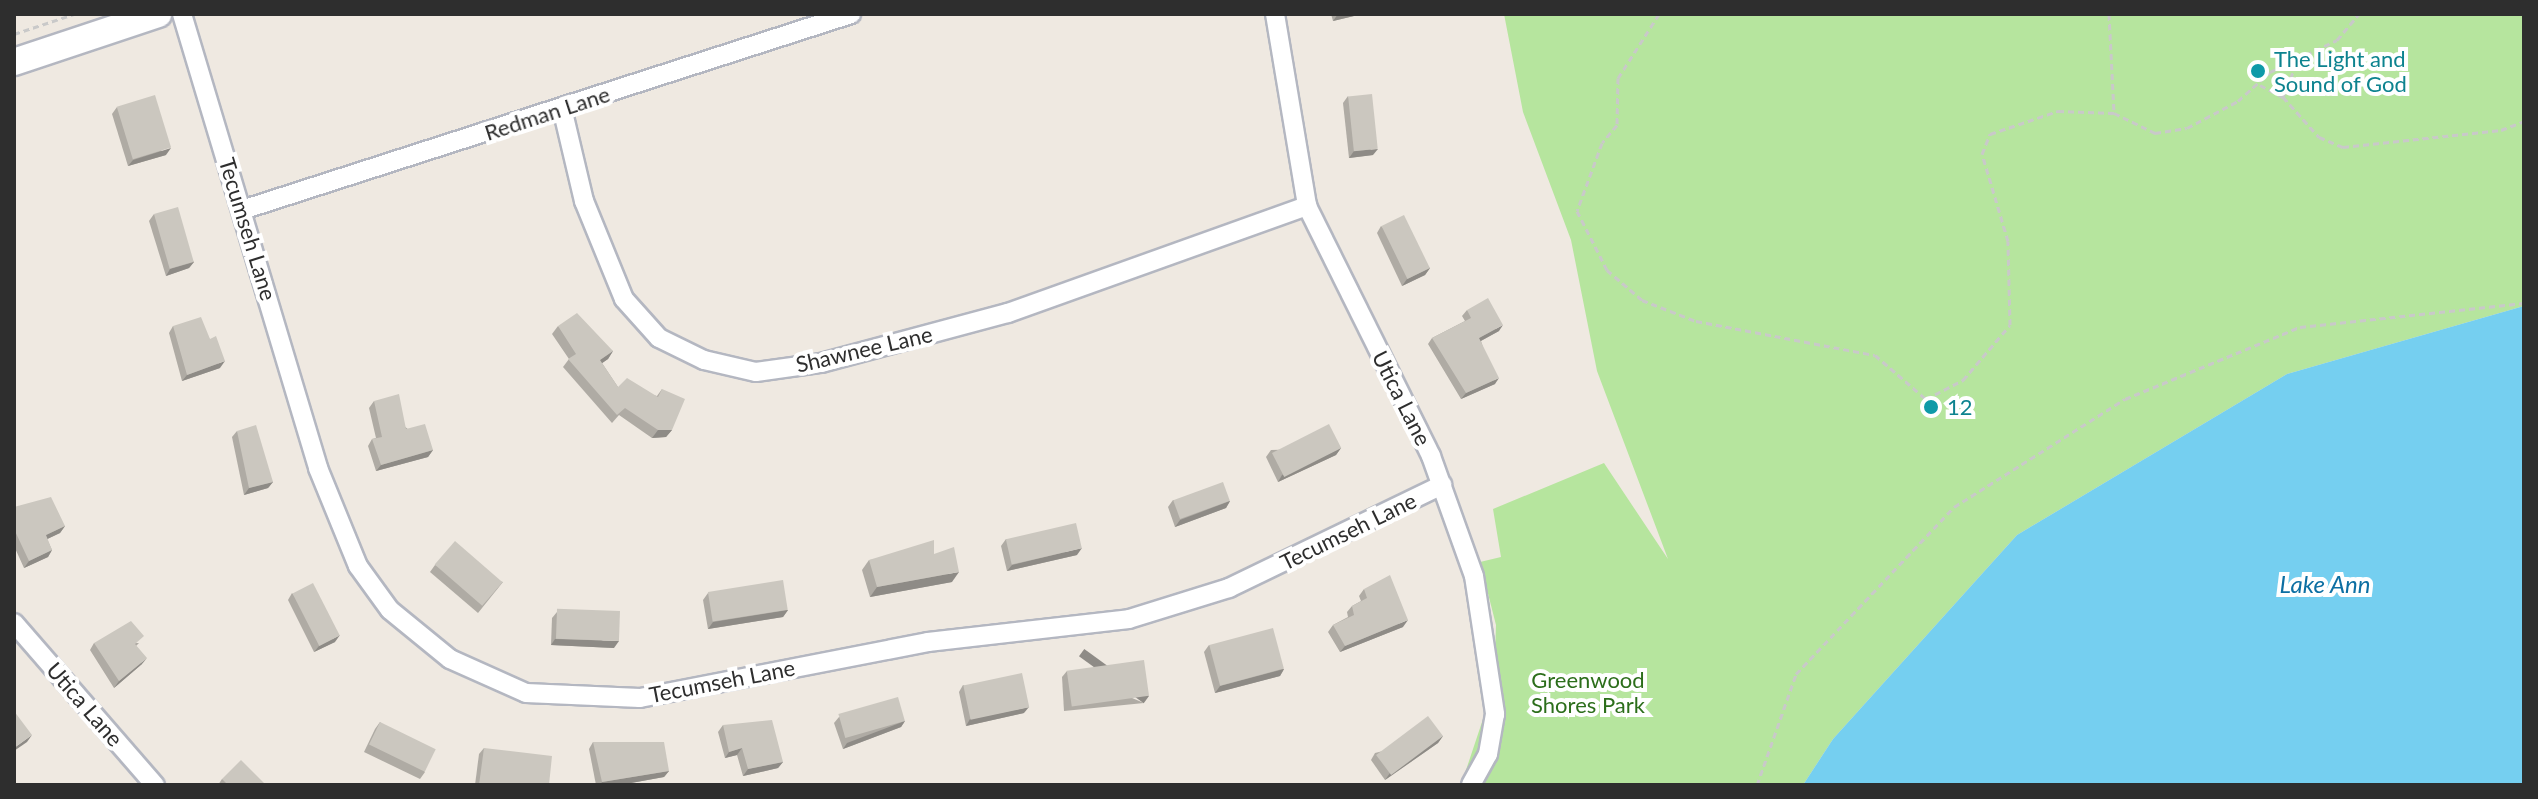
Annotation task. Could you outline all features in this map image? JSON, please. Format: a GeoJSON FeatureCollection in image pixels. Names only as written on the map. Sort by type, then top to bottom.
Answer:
{"type":"FeatureCollection","features":[{"type":"Feature","properties":{"kind":"main road"},"geometry":{"type":"LineString","coordinates":[[14,62],[158,14]]}},
{"type":"Feature","properties":{"kind":"street","name":"Tecumseh Lane"},"geometry":{"type":"LineString","coordinates":[[182,14],[318,468],[358,566],[390,610],[450,659],[526,693],[640,698],[928,642],[1129,619],[1229,588],[1442,485]]}},
{"type":"Feature","properties":{"kind":"street","name":"Redman Lane"},"geometry":{"type":"LineString","coordinates":[[242,210],[851,14]]}},
{"type":"Feature","properties":{"kind":"street","name":"Utica Lane"},"geometry":{"type":"LineString","coordinates":[[1275,14],[1307,206],[1442,485],[1491,650],[1495,714],[1488,754],[1471,785]]}},
{"type":"Feature","properties":{"kind":"street","name":"Shawnee Lane"},"geometry":{"type":"LineString","coordinates":[[562,108],[589,214],[624,299],[659,338],[704,360],[756,372],[821,363],[1008,313],[1307,206]]}},
{"type":"Feature","properties":{"kind":"street","name":"Utica Lane"},"geometry":{"type":"LineString","coordinates":[[14,623],[155,785]]}},
{"type":"Feature","properties":{"kind":"path"},"geometry":{"type":"LineString","coordinates":[[14,34],[74,14]]}},
{"type":"Feature","properties":{"kind":"path"},"geometry":{"type":"LineString","coordinates":[[1659,14],[1618,78],[1617,125],[1602,143],[1577,211],[1607,270],[1642,300],[1696,321],[1875,355],[1926,399],[1963,380],[2010,325],[2008,241],[1984,140],[2032,116],[2114,113],[2143,130],[2169,132],[2207,120],[2260,85],[2270,72],[2296,65],[2337,40],[2359,14]]}},
{"type":"Feature","properties":{"kind":"path"},"geometry":{"type":"LineString","coordinates":[[2109,14],[2114,113]]}},
{"type":"Feature","properties":{"kind":"path"},"geometry":{"type":"LineString","coordinates":[[2283,97],[2296,65]]}},
{"type":"Feature","properties":{"kind":"path"},"geometry":{"type":"LineString","coordinates":[[2260,85],[2283,97],[2309,129],[2343,147],[2501,130],[2524,121]]}},
{"type":"Feature","properties":{"kind":"path"},"geometry":{"type":"LineString","coordinates":[[1757,785],[1796,674],[1943,519],[2125,399],[2300,327],[2524,303]]}},
{"type":"Feature","properties":{"kind":"green space","name":"Greenwood Shores Park"},"geometry":{"type":"Polygon","coordinates":[[[1504,14],[2524,14],[2524,306],[2287,374],[2017,535],[1833,739],[1803,785],[1461,785],[1494,686],[1496,625],[1480,562],[1501,557],[1493,509],[1604,463],[1668,559],[1597,371],[1571,240],[1523,112],[1504,14]]]}},
{"type":"Feature","properties":{"kind":"water","name":"Lake Ann"},"geometry":{"type":"Polygon","coordinates":[[[2524,306],[2524,785],[1803,785],[1833,739],[2017,535],[2287,374],[2524,306]]]}},
{"type":"Feature","properties":{"kind":"building"},"geometry":{"type":"Polygon","coordinates":[[[1372,94],[1378,149],[1354,151],[1348,97],[1372,94]]]}},
{"type":"Feature","properties":{"kind":"building"},"geometry":{"type":"Polygon","coordinates":[[[155,95],[171,148],[133,159],[117,107],[155,95]]]}},
{"type":"Feature","properties":{"kind":"building"},"geometry":{"type":"Polygon","coordinates":[[[178,207],[194,262],[170,269],[154,214],[178,207]]]}},
{"type":"Feature","properties":{"kind":"building"},"geometry":{"type":"Polygon","coordinates":[[[1404,215],[1430,268],[1407,279],[1382,226],[1404,215]]]}},
{"type":"Feature","properties":{"kind":"building"},"geometry":{"type":"Polygon","coordinates":[[[1488,298],[1503,325],[1479,338],[1499,378],[1466,393],[1432,338],[1471,318],[1467,310],[1488,298]]]}},
{"type":"Feature","properties":{"kind":"building"},"geometry":{"type":"Polygon","coordinates":[[[577,313],[613,351],[600,360],[618,387],[627,378],[658,397],[662,389],[685,399],[672,430],[658,430],[625,408],[617,415],[568,359],[576,354],[558,326],[577,313]]]}},
{"type":"Feature","properties":{"kind":"building"},"geometry":{"type":"Polygon","coordinates":[[[201,317],[210,339],[216,336],[225,361],[187,375],[173,326],[201,317]]]}},
{"type":"Feature","properties":{"kind":"building"},"geometry":{"type":"Polygon","coordinates":[[[399,394],[406,429],[425,424],[433,450],[381,465],[372,439],[382,437],[374,401],[399,394]]]}},
{"type":"Feature","properties":{"kind":"building"},"geometry":{"type":"Polygon","coordinates":[[[1329,424],[1341,448],[1284,477],[1272,453],[1329,424]]]}},
{"type":"Feature","properties":{"kind":"building"},"geometry":{"type":"Polygon","coordinates":[[[256,425],[273,482],[249,488],[237,431],[256,425]]]}},
{"type":"Feature","properties":{"kind":"building"},"geometry":{"type":"Polygon","coordinates":[[[1223,482],[1230,501],[1180,519],[1173,500],[1223,482]]]}},
{"type":"Feature","properties":{"kind":"building"},"geometry":{"type":"Polygon","coordinates":[[[51,497],[65,526],[46,535],[52,550],[29,561],[14,529],[14,507],[51,497]]]}},
{"type":"Feature","properties":{"kind":"building"},"geometry":{"type":"Polygon","coordinates":[[[1076,523],[1082,548],[1012,565],[1006,539],[1076,523]]]}},
{"type":"Feature","properties":{"kind":"building"},"geometry":{"type":"Polygon","coordinates":[[[934,540],[934,554],[954,547],[959,572],[877,587],[869,560],[934,540]]]}},
{"type":"Feature","properties":{"kind":"building"},"geometry":{"type":"Polygon","coordinates":[[[455,541],[503,582],[482,606],[435,564],[455,541]]]}},
{"type":"Feature","properties":{"kind":"building"},"geometry":{"type":"Polygon","coordinates":[[[1390,575],[1408,620],[1345,646],[1333,625],[1354,615],[1352,606],[1367,598],[1364,589],[1390,575]]]}},
{"type":"Feature","properties":{"kind":"building"},"geometry":{"type":"Polygon","coordinates":[[[783,580],[788,610],[713,622],[708,592],[783,580]]]}},
{"type":"Feature","properties":{"kind":"building"},"geometry":{"type":"Polygon","coordinates":[[[313,583],[340,636],[319,646],[293,593],[313,583]]]}},
{"type":"Feature","properties":{"kind":"building"},"geometry":{"type":"Polygon","coordinates":[[[557,609],[620,611],[619,641],[556,639],[557,609]]]}},
{"type":"Feature","properties":{"kind":"building"},"geometry":{"type":"Polygon","coordinates":[[[131,621],[144,636],[135,644],[147,658],[119,681],[94,643],[131,621]]]}},
{"type":"Feature","properties":{"kind":"building"},"geometry":{"type":"Polygon","coordinates":[[[1273,628],[1284,669],[1220,686],[1209,645],[1273,628]]]}},
{"type":"Feature","properties":{"kind":"building"},"geometry":{"type":"Polygon","coordinates":[[[1144,660],[1149,696],[1072,707],[1067,671],[1144,660]]]}},
{"type":"Feature","properties":{"kind":"building"},"geometry":{"type":"Polygon","coordinates":[[[1022,673],[1029,707],[971,720],[963,685],[1022,673]]]}},
{"type":"Feature","properties":{"kind":"building"},"geometry":{"type":"Polygon","coordinates":[[[898,697],[905,721],[845,738],[838,714],[898,697]]]}},
{"type":"Feature","properties":{"kind":"building"},"geometry":{"type":"Polygon","coordinates":[[[14,711],[32,735],[14,748],[14,711]]]}},
{"type":"Feature","properties":{"kind":"building"},"geometry":{"type":"Polygon","coordinates":[[[1428,716],[1443,736],[1391,775],[1376,755],[1428,716]]]}},
{"type":"Feature","properties":{"kind":"building"},"geometry":{"type":"Polygon","coordinates":[[[772,720],[783,762],[748,769],[742,748],[729,752],[723,725],[772,720]]]}},
{"type":"Feature","properties":{"kind":"building"},"geometry":{"type":"Polygon","coordinates":[[[380,722],[436,749],[425,772],[369,744],[380,722]]]}},
{"type":"Feature","properties":{"kind":"building"},"geometry":{"type":"Polygon","coordinates":[[[593,742],[664,742],[669,771],[602,782],[593,742]]]}},
{"type":"Feature","properties":{"kind":"building"},"geometry":{"type":"Polygon","coordinates":[[[484,748],[552,756],[549,785],[479,785],[484,748]]]}},
{"type":"Feature","properties":{"kind":"building"},"geometry":{"type":"Polygon","coordinates":[[[241,760],[266,785],[228,785],[222,779],[241,760]]]}},
{"type":"Feature","properties":{"kind":"place","name":"The Light and Sound of God"},"geometry":{"type":"Point","coordinates":[2258,71]}},
{"type":"Feature","properties":{"kind":"place","name":"12"},"geometry":{"type":"Point","coordinates":[1931,407]}}]}
